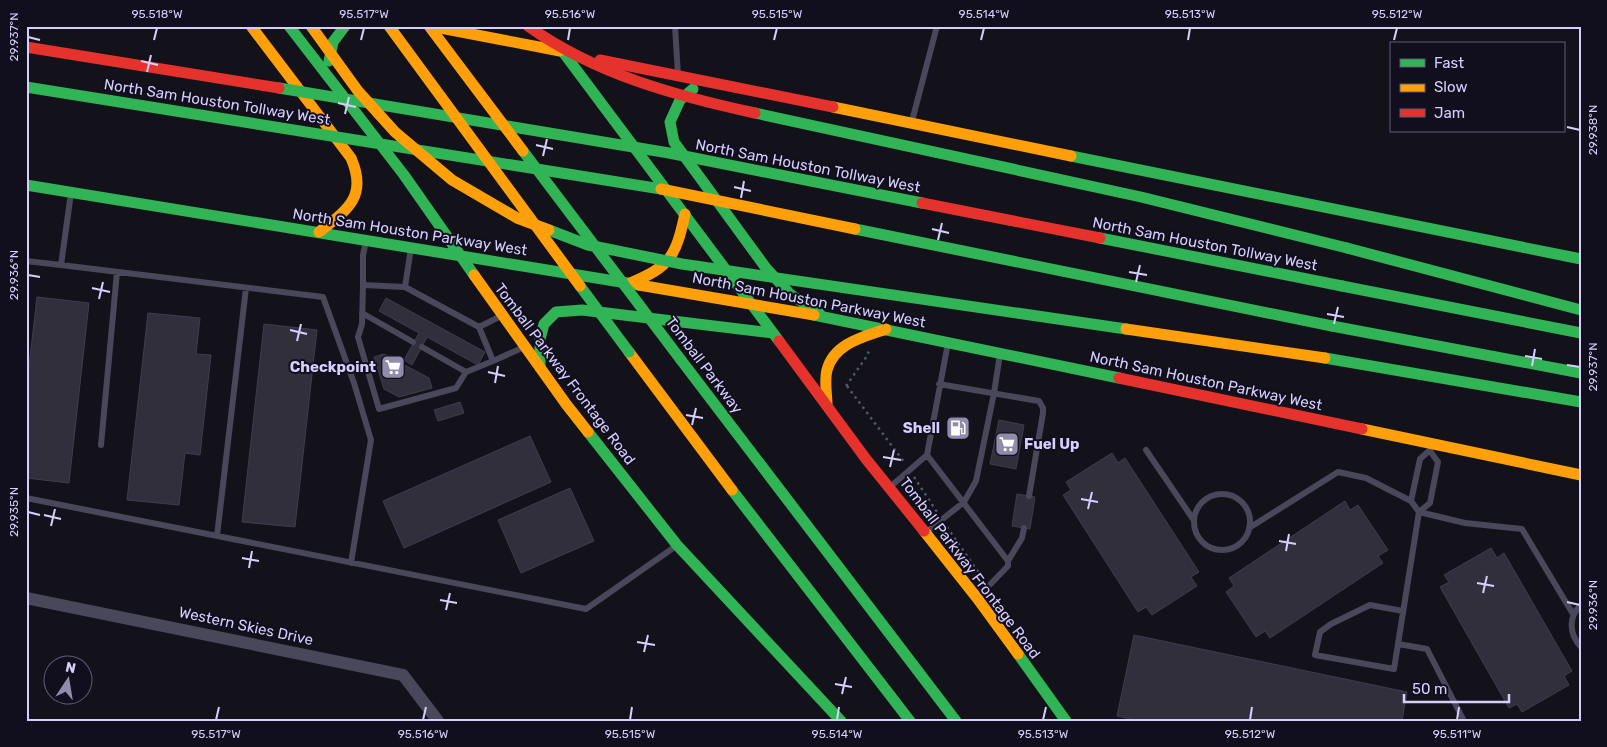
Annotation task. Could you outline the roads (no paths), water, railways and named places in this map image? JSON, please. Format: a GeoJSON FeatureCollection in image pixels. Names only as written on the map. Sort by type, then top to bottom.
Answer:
{"type":"FeatureCollection","features":[{"type":"Feature","properties":{"kind":"main road"},"geometry":{"type":"LineString","coordinates":[[251,26],[351,158],[358,179],[355,196],[346,210],[319,232]]}},
{"type":"Feature","properties":{"kind":"main road","name":"Tomball Parkway Frontage Road"},"geometry":{"type":"LineString","coordinates":[[289,26],[404,175],[566,404],[677,545],[841,721]]}},
{"type":"Feature","properties":{"kind":"main road"},"geometry":{"type":"LineString","coordinates":[[311,26],[358,91],[395,132],[452,180],[516,218],[588,245],[682,264],[1325,358],[1581,402]]}},
{"type":"Feature","properties":{"kind":"main road"},"geometry":{"type":"LineString","coordinates":[[338,89],[329,60],[333,42],[339,31],[345,26]]}},
{"type":"Feature","properties":{"kind":"main road"},"geometry":{"type":"LineString","coordinates":[[389,26],[629,352],[755,520],[910,721]]}},
{"type":"Feature","properties":{"kind":"main road"},"geometry":{"type":"LineString","coordinates":[[429,26],[912,122],[1581,259]]}},
{"type":"Feature","properties":{"kind":"main road","name":"Tomball Parkway"},"geometry":{"type":"LineString","coordinates":[[429,26],[956,721]]}},
{"type":"Feature","properties":{"kind":"main road"},"geometry":{"type":"LineString","coordinates":[[528,26],[550,42],[632,81],[708,103],[1141,197],[1347,248],[1581,310]]}},
{"type":"Feature","properties":{"kind":"main road","name":"Tomball Parkway Frontage Road"},"geometry":{"type":"LineString","coordinates":[[544,26],[889,488],[977,598],[1066,721]]}},
{"type":"Feature","properties":{"kind":"main road","name":"North Sam Houston Tollway West"},"geometry":{"type":"LineString","coordinates":[[26,47],[468,118],[668,153],[1581,334]]}},
{"type":"Feature","properties":{"kind":"main road"},"geometry":{"type":"LineString","coordinates":[[717,83],[695,87],[680,100],[670,122],[674,142],[766,268],[790,294],[826,318]]}},
{"type":"Feature","properties":{"kind":"main road","name":"North Sam Houston Tollway West"},"geometry":{"type":"LineString","coordinates":[[26,87],[654,188],[1332,326],[1581,374]]}},
{"type":"Feature","properties":{"kind":"main road","name":"North Sam Houston Parkway West"},"geometry":{"type":"LineString","coordinates":[[26,184],[749,303],[1000,353],[1431,448],[1581,475]]}},
{"type":"Feature","properties":{"kind":"main road"},"geometry":{"type":"LineString","coordinates":[[630,283],[662,268],[680,236],[685,214]]}},
{"type":"Feature","properties":{"kind":"main road"},"geometry":{"type":"LineString","coordinates":[[540,368],[540,339],[544,324],[556,312],[582,310],[773,333]]}},
{"type":"Feature","properties":{"kind":"main road"},"geometry":{"type":"LineString","coordinates":[[827,406],[826,371],[830,359],[836,351],[852,342],[886,330]]}},
{"type":"Feature","properties":{"kind":"street","name":"Western Skies Drive"},"geometry":{"type":"LineString","coordinates":[[26,598],[403,675],[438,721]]}},
{"type":"Feature","properties":{"kind":"lane"},"geometry":{"type":"LineString","coordinates":[[675,26],[678,75]]}},
{"type":"Feature","properties":{"kind":"lane"},"geometry":{"type":"LineString","coordinates":[[912,122],[937,26]]}},
{"type":"Feature","properties":{"kind":"lane"},"geometry":{"type":"LineString","coordinates":[[61,265],[71,192]]}},
{"type":"Feature","properties":{"kind":"lane"},"geometry":{"type":"LineString","coordinates":[[366,240],[363,256],[362,324],[358,337],[379,409],[456,388],[466,372],[525,347]]}},
{"type":"Feature","properties":{"kind":"lane"},"geometry":{"type":"LineString","coordinates":[[405,286],[411,247]]}},
{"type":"Feature","properties":{"kind":"lane"},"geometry":{"type":"LineString","coordinates":[[26,261],[323,297],[354,383],[371,440],[351,563]]}},
{"type":"Feature","properties":{"kind":"lane"},"geometry":{"type":"LineString","coordinates":[[101,445],[117,272]]}},
{"type":"Feature","properties":{"kind":"lane"},"geometry":{"type":"LineString","coordinates":[[363,285],[405,286],[479,327],[493,361]]}},
{"type":"Feature","properties":{"kind":"lane"},"geometry":{"type":"LineString","coordinates":[[217,536],[246,288]]}},
{"type":"Feature","properties":{"kind":"lane"},"geometry":{"type":"LineString","coordinates":[[362,313],[413,342]]}},
{"type":"Feature","properties":{"kind":"lane"},"geometry":{"type":"LineString","coordinates":[[479,327],[502,316]]}},
{"type":"Feature","properties":{"kind":"lane"},"geometry":{"type":"LineString","coordinates":[[889,488],[927,455],[948,342]]}},
{"type":"Feature","properties":{"kind":"lane"},"geometry":{"type":"LineString","coordinates":[[422,347],[466,372]]}},
{"type":"Feature","properties":{"kind":"lane"},"geometry":{"type":"LineString","coordinates":[[925,533],[964,502],[976,481],[994,394],[1000,353]]}},
{"type":"Feature","properties":{"kind":"lane"},"geometry":{"type":"LineString","coordinates":[[939,384],[1039,401],[1043,408],[1030,496]]}},
{"type":"Feature","properties":{"kind":"lane"},"geometry":{"type":"LineString","coordinates":[[1403,611],[1370,606],[1331,624],[1320,632],[1315,655],[1394,670],[1419,512],[1430,503],[1438,462],[1431,448],[1420,459],[1411,501]]}},
{"type":"Feature","properties":{"kind":"lane"},"geometry":{"type":"LineString","coordinates":[[1146,450],[1193,519]]}},
{"type":"Feature","properties":{"kind":"lane"},"geometry":{"type":"LineString","coordinates":[[927,455],[1008,561]]}},
{"type":"Feature","properties":{"kind":"lane"},"geometry":{"type":"LineString","coordinates":[[1249,528],[1338,472],[1366,478],[1411,501],[1419,512],[1465,523],[1522,529],[1573,614]]}},
{"type":"Feature","properties":{"kind":"lane"},"geometry":{"type":"LineString","coordinates":[[1226,494],[1242,502],[1250,519],[1246,537],[1239,544],[1222,550],[1212,549],[1204,544],[1194,529],[1193,519],[1200,503],[1208,497],[1226,494]]}},
{"type":"Feature","properties":{"kind":"lane"},"geometry":{"type":"LineString","coordinates":[[26,498],[586,609],[677,545]]}},
{"type":"Feature","properties":{"kind":"lane"},"geometry":{"type":"LineString","coordinates":[[977,598],[1008,566],[1008,561],[1022,538],[1024,528]]}},
{"type":"Feature","properties":{"kind":"lane"},"geometry":{"type":"LineString","coordinates":[[1581,605],[1573,614],[1571,623],[1572,633],[1581,647]]}},
{"type":"Feature","properties":{"kind":"lane"},"geometry":{"type":"LineString","coordinates":[[1398,644],[1427,649],[1464,721]]}},
{"type":"Feature","properties":{"kind":"place","name":"Checkpoint"},"geometry":{"type":"Point","coordinates":[393,367]}},
{"type":"Feature","properties":{"kind":"place","name":"Shell"},"geometry":{"type":"Point","coordinates":[958,428]}},
{"type":"Feature","properties":{"kind":"place","name":"Fuel Up"},"geometry":{"type":"Point","coordinates":[1007,444]}}]}
